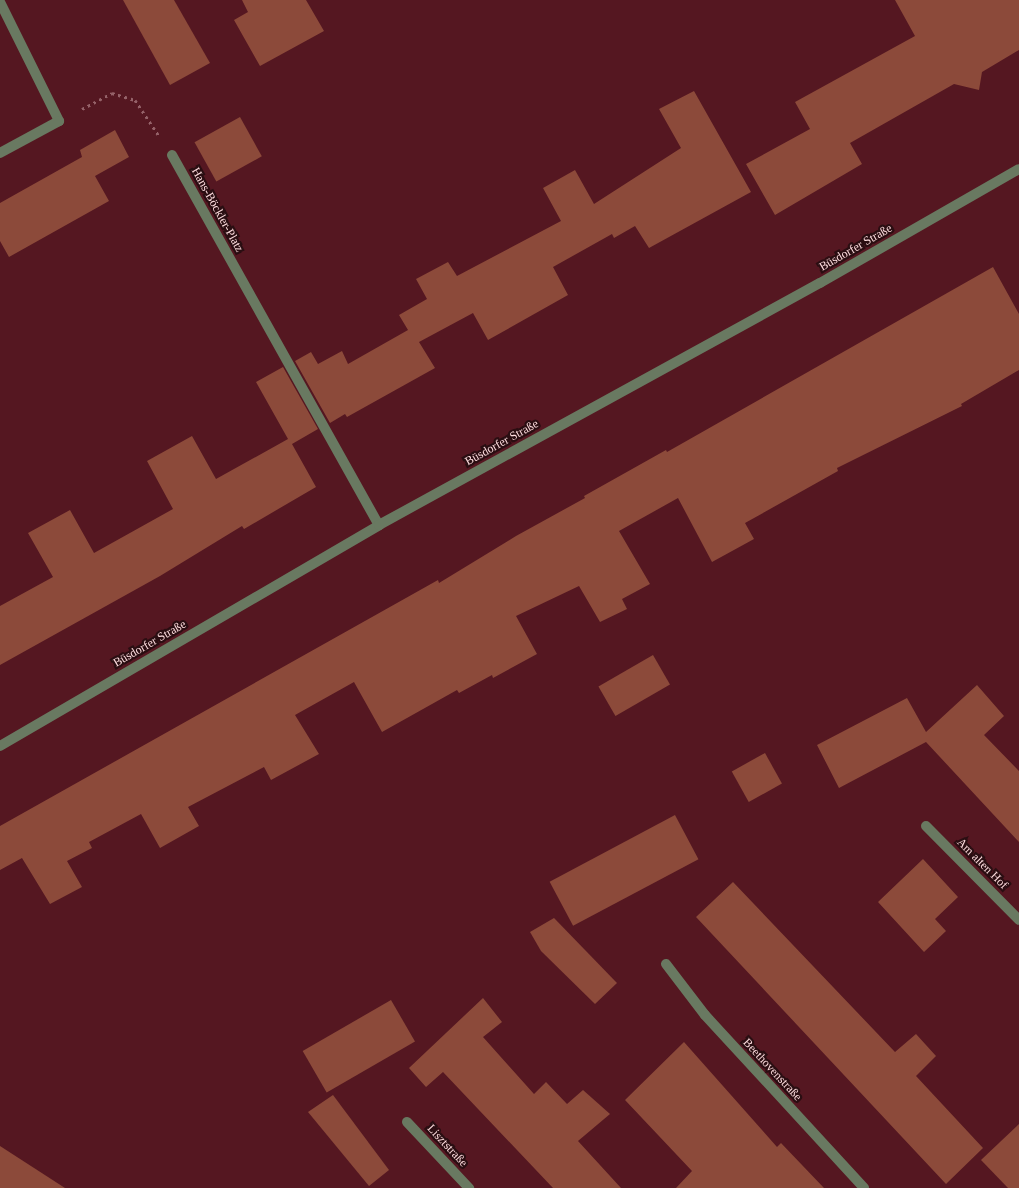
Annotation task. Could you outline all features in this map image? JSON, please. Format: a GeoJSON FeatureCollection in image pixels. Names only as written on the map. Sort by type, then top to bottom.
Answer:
{"type":"FeatureCollection","features":[{"type":"Feature","properties":{"kind":"street"},"geometry":{"type":"LineString","coordinates":[[0,2],[59,121],[0,153]]}},
{"type":"Feature","properties":{"kind":"street","name":"Hans-Böckler-Platz"},"geometry":{"type":"LineString","coordinates":[[172,155],[379,525]]}},
{"type":"Feature","properties":{"kind":"street","name":"Büsdorfer Straße"},"geometry":{"type":"LineString","coordinates":[[0,746],[379,525],[820,283],[1019,169]]}},
{"type":"Feature","properties":{"kind":"street","name":"Am alten Hof"},"geometry":{"type":"LineString","coordinates":[[926,826],[1019,920]]}},
{"type":"Feature","properties":{"kind":"street","name":"Beethovenstraße"},"geometry":{"type":"LineString","coordinates":[[666,964],[705,1015],[864,1188]]}},
{"type":"Feature","properties":{"kind":"street","name":"Lisztstraße"},"geometry":{"type":"LineString","coordinates":[[407,1122],[469,1188]]}},
{"type":"Feature","properties":{"kind":"path"},"geometry":{"type":"LineString","coordinates":[[59,121],[112,93],[135,100],[172,155]]}},
{"type":"Feature","properties":{"kind":"building"},"geometry":{"type":"Polygon","coordinates":[[[123,0],[174,0],[210,63],[170,85],[123,0]]]}},
{"type":"Feature","properties":{"kind":"building"},"geometry":{"type":"Polygon","coordinates":[[[242,0],[306,0],[324,31],[260,66],[234,20],[248,12],[242,0]]]}},
{"type":"Feature","properties":{"kind":"building"},"geometry":{"type":"Polygon","coordinates":[[[895,0],[1019,0],[1019,50],[982,72],[979,90],[954,84],[850,143],[862,164],[775,215],[746,164],[810,129],[795,102],[915,36],[895,0]]]}},
{"type":"Feature","properties":{"kind":"building"},"geometry":{"type":"Polygon","coordinates":[[[694,91],[751,192],[649,248],[635,226],[614,238],[612,234],[553,267],[568,295],[488,340],[473,313],[419,342],[435,368],[347,417],[345,414],[330,423],[295,361],[311,352],[318,364],[342,351],[348,364],[408,330],[399,315],[427,299],[416,279],[448,262],[457,276],[561,221],[543,188],[575,170],[594,204],[681,148],[659,109],[694,91]]]}},
{"type":"Feature","properties":{"kind":"building"},"geometry":{"type":"Polygon","coordinates":[[[240,117],[262,156],[216,182],[195,142],[240,117]]]}},
{"type":"Feature","properties":{"kind":"building"},"geometry":{"type":"Polygon","coordinates":[[[115,130],[129,157],[95,176],[109,201],[9,257],[0,241],[0,203],[82,157],[80,150],[115,130]]]}},
{"type":"Feature","properties":{"kind":"building"},"geometry":{"type":"Polygon","coordinates":[[[993,267],[1019,314],[1019,370],[961,404],[962,406],[837,468],[838,471],[745,523],[754,539],[712,562],[678,498],[619,531],[650,584],[622,599],[627,609],[600,622],[579,586],[516,616],[537,654],[493,678],[492,675],[459,693],[457,690],[382,732],[354,682],[295,715],[319,754],[271,780],[264,767],[188,807],[199,826],[160,848],[141,814],[89,842],[92,848],[67,861],[82,887],[50,904],[22,858],[0,870],[0,826],[438,580],[439,583],[516,536],[585,498],[584,496],[666,450],[667,452],[993,267]]]}},
{"type":"Feature","properties":{"kind":"building"},"geometry":{"type":"Polygon","coordinates":[[[283,367],[318,429],[292,444],[316,487],[244,529],[242,526],[160,576],[0,665],[0,606],[53,577],[28,533],[70,510],[94,553],[173,509],[147,461],[192,436],[216,479],[288,439],[256,382],[283,367]]]}},
{"type":"Feature","properties":{"kind":"building"},"geometry":{"type":"Polygon","coordinates":[[[653,655],[670,684],[615,716],[598,686],[653,655]]]}},
{"type":"Feature","properties":{"kind":"building"},"geometry":{"type":"Polygon","coordinates":[[[977,685],[1004,716],[984,735],[1019,771],[1019,842],[926,742],[839,788],[817,745],[907,698],[926,732],[977,685]]]}},
{"type":"Feature","properties":{"kind":"building"},"geometry":{"type":"Polygon","coordinates":[[[765,753],[782,784],[749,802],[732,771],[765,753]]]}},
{"type":"Feature","properties":{"kind":"building"},"geometry":{"type":"Polygon","coordinates":[[[675,815],[698,859],[573,926],[550,882],[675,815]]]}},
{"type":"Feature","properties":{"kind":"building"},"geometry":{"type":"Polygon","coordinates":[[[923,859],[958,897],[935,919],[946,931],[924,952],[878,902],[923,859]]]}},
{"type":"Feature","properties":{"kind":"building"},"geometry":{"type":"Polygon","coordinates":[[[733,882],[895,1052],[916,1034],[936,1056],[916,1076],[983,1148],[946,1184],[696,917],[733,882]]]}},
{"type":"Feature","properties":{"kind":"building"},"geometry":{"type":"Polygon","coordinates":[[[554,918],[617,983],[595,1004],[541,951],[530,932],[554,918]]]}},
{"type":"Feature","properties":{"kind":"building"},"geometry":{"type":"Polygon","coordinates":[[[483,998],[502,1022],[483,1037],[534,1094],[546,1082],[567,1104],[583,1090],[610,1114],[578,1141],[621,1188],[553,1188],[443,1072],[426,1087],[409,1068],[483,998]]]}},
{"type":"Feature","properties":{"kind":"building"},"geometry":{"type":"Polygon","coordinates":[[[391,1000],[415,1042],[327,1093],[303,1051],[391,1000]]]}},
{"type":"Feature","properties":{"kind":"building"},"geometry":{"type":"Polygon","coordinates":[[[684,1042],[777,1147],[781,1143],[824,1188],[676,1188],[692,1171],[625,1100],[684,1042]]]}},
{"type":"Feature","properties":{"kind":"building"},"geometry":{"type":"Polygon","coordinates":[[[333,1095],[389,1170],[369,1186],[308,1112],[333,1095]]]}},
{"type":"Feature","properties":{"kind":"building"},"geometry":{"type":"Polygon","coordinates":[[[1019,1124],[1019,1188],[1008,1188],[981,1160],[1019,1124]]]}},
{"type":"Feature","properties":{"kind":"building"},"geometry":{"type":"Polygon","coordinates":[[[0,1146],[65,1188],[0,1188],[0,1146]]]}}]}
